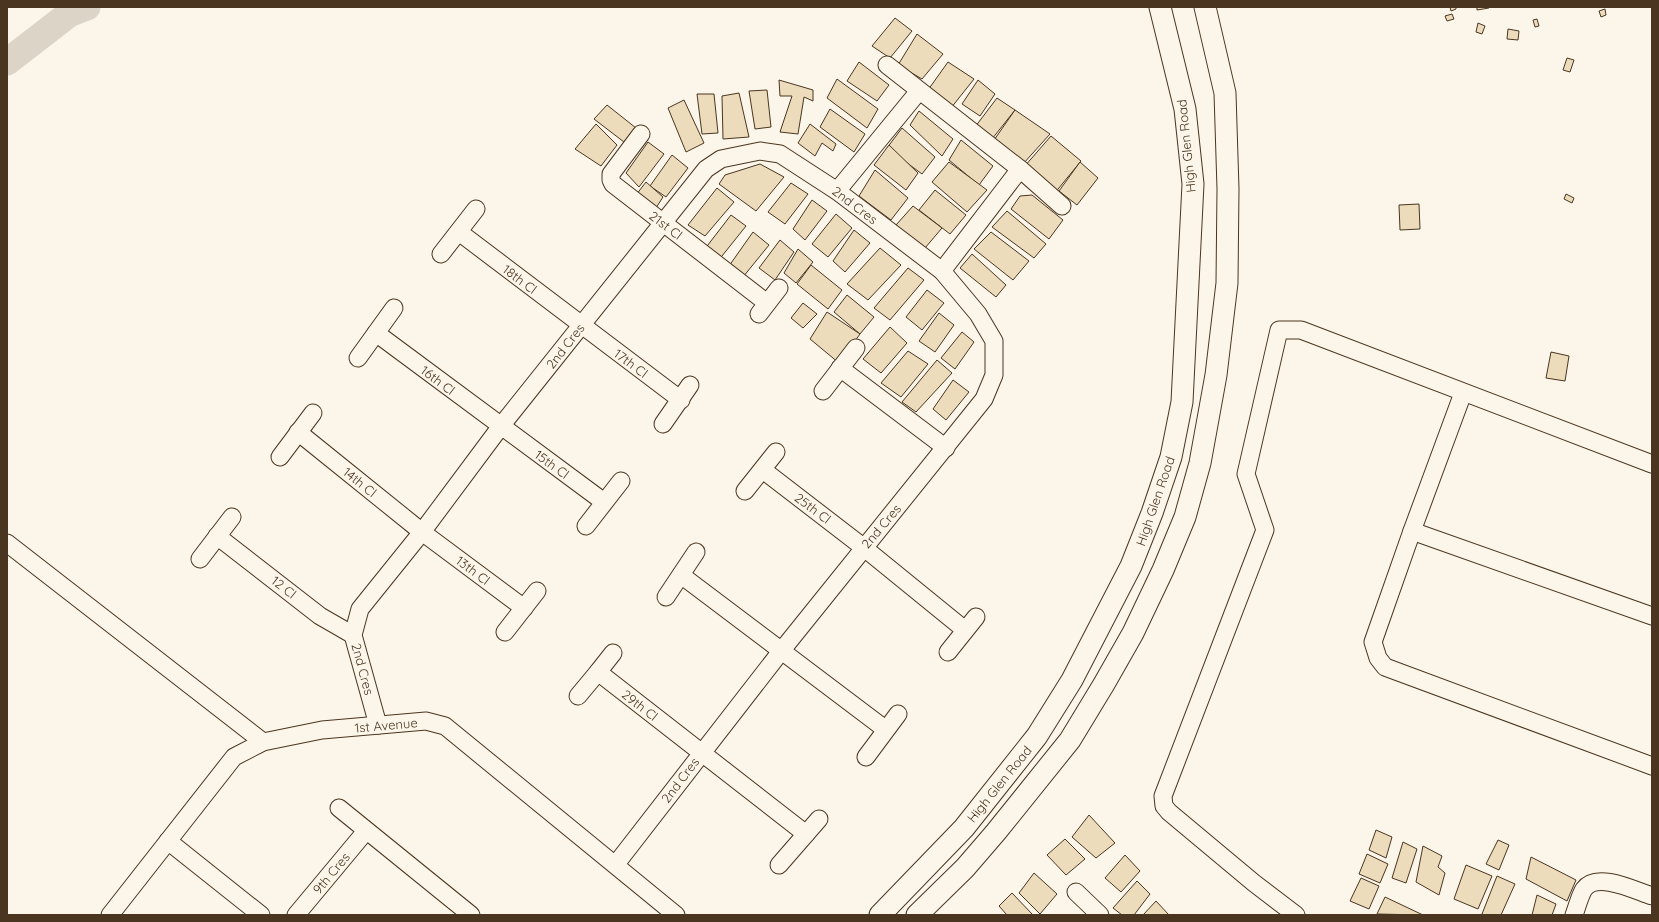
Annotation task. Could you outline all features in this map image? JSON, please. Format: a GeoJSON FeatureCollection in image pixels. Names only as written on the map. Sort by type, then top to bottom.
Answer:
{"type":"FeatureCollection","features":[{"type":"Feature","properties":{"kind":"main road","name":"High Glen Road"},"geometry":{"type":"LineString","coordinates":[[880,915],[964,828],[1037,736],[1072,680],[1131,566],[1152,513],[1171,457],[1182,402],[1192,184],[1185,109],[1160,7]]}},
{"type":"Feature","properties":{"kind":"main road"},"geometry":{"type":"LineString","coordinates":[[917,915],[965,868],[1070,740],[1104,684],[1132,633],[1164,570],[1185,517],[1200,463],[1216,375],[1227,283],[1228,189],[1225,93],[1205,7]]}},
{"type":"Feature","properties":{"kind":"street"},"geometry":{"type":"LineString","coordinates":[[887,65],[1020,169],[1062,206]]}},
{"type":"Feature","properties":{"kind":"street"},"geometry":{"type":"LineString","coordinates":[[837,191],[919,91]]}},
{"type":"Feature","properties":{"kind":"street","name":"21st Cl"},"geometry":{"type":"LineString","coordinates":[[641,134],[611,174],[610,180],[613,184],[663,223],[763,308],[779,288]]}},
{"type":"Feature","properties":{"kind":"street","name":"2nd Cres"},"geometry":{"type":"LineString","coordinates":[[378,725],[353,635],[360,609],[422,532],[501,426],[706,169],[721,159],[760,151],[780,154],[837,191],[942,271],[978,314],[994,341],[994,375],[984,399],[946,448],[863,547],[616,864]]}},
{"type":"Feature","properties":{"kind":"street"},"geometry":{"type":"LineString","coordinates":[[942,271],[1020,169]]}},
{"type":"Feature","properties":{"kind":"street"},"geometry":{"type":"LineString","coordinates":[[441,254],[476,209]]}},
{"type":"Feature","properties":{"kind":"street","name":"18th Cl"},"geometry":{"type":"LineString","coordinates":[[459,232],[581,325]]}},
{"type":"Feature","properties":{"kind":"street"},"geometry":{"type":"LineString","coordinates":[[358,358],[394,308]]}},
{"type":"Feature","properties":{"kind":"street","name":"17th Cl"},"geometry":{"type":"LineString","coordinates":[[581,325],[681,400]]}},
{"type":"Feature","properties":{"kind":"street"},"geometry":{"type":"LineString","coordinates":[[1296,915],[1254,883],[1169,812],[1164,806],[1163,796],[1265,530],[1246,474],[1279,330],[1301,330],[1652,464]]}},
{"type":"Feature","properties":{"kind":"street","name":"16th Cl"},"geometry":{"type":"LineString","coordinates":[[376,333],[501,426]]}},
{"type":"Feature","properties":{"kind":"street"},"geometry":{"type":"LineString","coordinates":[[823,391],[856,348]]}},
{"type":"Feature","properties":{"kind":"street"},"geometry":{"type":"LineString","coordinates":[[840,368],[946,448]]}},
{"type":"Feature","properties":{"kind":"street"},"geometry":{"type":"LineString","coordinates":[[663,424],[690,385]]}},
{"type":"Feature","properties":{"kind":"street"},"geometry":{"type":"LineString","coordinates":[[1463,393],[1373,642],[1378,658],[1385,667],[1652,766]]}},
{"type":"Feature","properties":{"kind":"street"},"geometry":{"type":"LineString","coordinates":[[280,457],[313,413]]}},
{"type":"Feature","properties":{"kind":"street","name":"15th Cl"},"geometry":{"type":"LineString","coordinates":[[501,426],[604,502]]}},
{"type":"Feature","properties":{"kind":"street","name":"14th Cl"},"geometry":{"type":"LineString","coordinates":[[298,432],[422,532]]}},
{"type":"Feature","properties":{"kind":"street"},"geometry":{"type":"LineString","coordinates":[[745,491],[776,452]]}},
{"type":"Feature","properties":{"kind":"street","name":"25th Cl"},"geometry":{"type":"LineString","coordinates":[[762,470],[863,547],[970,624],[948,652]]}},
{"type":"Feature","properties":{"kind":"street"},"geometry":{"type":"LineString","coordinates":[[586,526],[621,480]]}},
{"type":"Feature","properties":{"kind":"street"},"geometry":{"type":"LineString","coordinates":[[200,559],[232,517]]}},
{"type":"Feature","properties":{"kind":"street"},"geometry":{"type":"LineString","coordinates":[[1412,531],[1652,616]]}},
{"type":"Feature","properties":{"kind":"street","name":"13th Cl"},"geometry":{"type":"LineString","coordinates":[[422,532],[524,608]]}},
{"type":"Feature","properties":{"kind":"street","name":"12 Cl"},"geometry":{"type":"LineString","coordinates":[[217,536],[320,616],[353,635]]}},
{"type":"Feature","properties":{"kind":"street"},"geometry":{"type":"LineString","coordinates":[[7,543],[263,742]]}},
{"type":"Feature","properties":{"kind":"street"},"geometry":{"type":"LineString","coordinates":[[666,597],[696,552]]}},
{"type":"Feature","properties":{"kind":"street"},"geometry":{"type":"LineString","coordinates":[[681,575],[886,729]]}},
{"type":"Feature","properties":{"kind":"street"},"geometry":{"type":"LineString","coordinates":[[505,632],[537,591]]}},
{"type":"Feature","properties":{"kind":"street"},"geometry":{"type":"LineString","coordinates":[[578,696],[613,653]]}},
{"type":"Feature","properties":{"kind":"street","name":"29th Cl"},"geometry":{"type":"LineString","coordinates":[[598,672],[806,834]]}},
{"type":"Feature","properties":{"kind":"street"},"geometry":{"type":"LineString","coordinates":[[866,757],[898,714]]}},
{"type":"Feature","properties":{"kind":"street","name":"1st Avenue"},"geometry":{"type":"LineString","coordinates":[[110,915],[234,757],[263,742],[322,730],[426,721],[445,726],[616,864],[676,915]]}},
{"type":"Feature","properties":{"kind":"street"},"geometry":{"type":"LineString","coordinates":[[339,808],[465,913]]}},
{"type":"Feature","properties":{"kind":"street"},"geometry":{"type":"LineString","coordinates":[[779,865],[819,820]]}},
{"type":"Feature","properties":{"kind":"street","name":"9th Cres"},"geometry":{"type":"LineString","coordinates":[[296,915],[366,831]]}},
{"type":"Feature","properties":{"kind":"street"},"geometry":{"type":"LineString","coordinates":[[168,841],[260,915]]}},
{"type":"Feature","properties":{"kind":"street"},"geometry":{"type":"LineString","coordinates":[[1574,915],[1584,888],[1593,882],[1605,880],[1652,896]]}},
{"type":"Feature","properties":{"kind":"street"},"geometry":{"type":"LineString","coordinates":[[1076,892],[1100,915]]}},
{"type":"Feature","properties":{"kind":"building"},"geometry":{"type":"Polygon","coordinates":[[[1450,7],[1456,7],[1456,9],[1451,11],[1450,7]]]}},
{"type":"Feature","properties":{"kind":"building"},"geometry":{"type":"Polygon","coordinates":[[[1477,7],[1489,7],[1489,8],[1477,10],[1477,7]]]}},
{"type":"Feature","properties":{"kind":"building"},"geometry":{"type":"Polygon","coordinates":[[[1605,9],[1606,15],[1601,17],[1599,11],[1605,9]]]}},
{"type":"Feature","properties":{"kind":"building"},"geometry":{"type":"Polygon","coordinates":[[[1452,14],[1454,19],[1447,21],[1445,16],[1452,14]]]}},
{"type":"Feature","properties":{"kind":"building"},"geometry":{"type":"Polygon","coordinates":[[[895,18],[912,31],[890,58],[872,46],[895,18]]]}},
{"type":"Feature","properties":{"kind":"building"},"geometry":{"type":"Polygon","coordinates":[[[1537,19],[1539,26],[1535,27],[1533,20],[1537,19]]]}},
{"type":"Feature","properties":{"kind":"building"},"geometry":{"type":"Polygon","coordinates":[[[1478,23],[1485,26],[1482,34],[1476,32],[1478,23]]]}},
{"type":"Feature","properties":{"kind":"building"},"geometry":{"type":"Polygon","coordinates":[[[1508,29],[1519,31],[1518,40],[1507,39],[1508,29]]]}},
{"type":"Feature","properties":{"kind":"building"},"geometry":{"type":"Polygon","coordinates":[[[917,34],[943,54],[922,79],[898,65],[917,34]]]}},
{"type":"Feature","properties":{"kind":"building"},"geometry":{"type":"Polygon","coordinates":[[[1567,58],[1574,60],[1570,72],[1563,70],[1567,58]]]}},
{"type":"Feature","properties":{"kind":"building"},"geometry":{"type":"Polygon","coordinates":[[[859,62],[889,85],[877,101],[847,81],[859,62]]]}},
{"type":"Feature","properties":{"kind":"building"},"geometry":{"type":"Polygon","coordinates":[[[948,62],[974,79],[951,108],[928,90],[948,62]]]}},
{"type":"Feature","properties":{"kind":"building"},"geometry":{"type":"Polygon","coordinates":[[[837,79],[878,109],[867,128],[827,98],[837,79]]]}},
{"type":"Feature","properties":{"kind":"building"},"geometry":{"type":"Polygon","coordinates":[[[779,80],[813,90],[813,101],[804,97],[798,134],[780,132],[792,96],[780,96],[779,80]]]}},
{"type":"Feature","properties":{"kind":"building"},"geometry":{"type":"Polygon","coordinates":[[[978,80],[995,94],[980,116],[962,104],[978,80]]]}},
{"type":"Feature","properties":{"kind":"building"},"geometry":{"type":"Polygon","coordinates":[[[767,90],[771,127],[755,129],[749,91],[767,90]]]}},
{"type":"Feature","properties":{"kind":"building"},"geometry":{"type":"Polygon","coordinates":[[[739,93],[749,137],[723,139],[722,96],[739,93]]]}},
{"type":"Feature","properties":{"kind":"building"},"geometry":{"type":"Polygon","coordinates":[[[697,94],[714,94],[718,133],[702,134],[697,94]]]}},
{"type":"Feature","properties":{"kind":"building"},"geometry":{"type":"Polygon","coordinates":[[[997,98],[1015,110],[992,139],[975,127],[997,98]]]}},
{"type":"Feature","properties":{"kind":"building"},"geometry":{"type":"Polygon","coordinates":[[[684,100],[704,143],[686,152],[668,108],[684,100]]]}},
{"type":"Feature","properties":{"kind":"building"},"geometry":{"type":"Polygon","coordinates":[[[607,105],[636,128],[624,142],[594,119],[607,105]]]}},
{"type":"Feature","properties":{"kind":"building"},"geometry":{"type":"Polygon","coordinates":[[[830,109],[865,134],[854,152],[820,127],[830,109]]]}},
{"type":"Feature","properties":{"kind":"building"},"geometry":{"type":"Polygon","coordinates":[[[1015,110],[1050,134],[1023,164],[992,143],[1015,110]]]}},
{"type":"Feature","properties":{"kind":"building"},"geometry":{"type":"Polygon","coordinates":[[[919,111],[953,139],[942,156],[910,125],[919,111]]]}},
{"type":"Feature","properties":{"kind":"building"},"geometry":{"type":"Polygon","coordinates":[[[596,124],[617,145],[601,166],[575,149],[596,124]]]}},
{"type":"Feature","properties":{"kind":"building"},"geometry":{"type":"Polygon","coordinates":[[[810,124],[836,144],[833,151],[822,143],[815,156],[798,143],[810,124]]]}},
{"type":"Feature","properties":{"kind":"building"},"geometry":{"type":"Polygon","coordinates":[[[902,128],[935,157],[922,174],[887,148],[902,128]]]}},
{"type":"Feature","properties":{"kind":"building"},"geometry":{"type":"Polygon","coordinates":[[[1051,136],[1081,161],[1054,194],[1024,167],[1051,136]]]}},
{"type":"Feature","properties":{"kind":"building"},"geometry":{"type":"Polygon","coordinates":[[[961,140],[993,166],[979,185],[949,160],[961,140]]]}},
{"type":"Feature","properties":{"kind":"building"},"geometry":{"type":"Polygon","coordinates":[[[648,142],[664,154],[639,187],[626,173],[648,142]]]}},
{"type":"Feature","properties":{"kind":"building"},"geometry":{"type":"Polygon","coordinates":[[[889,145],[918,173],[906,190],[874,165],[889,145]]]}},
{"type":"Feature","properties":{"kind":"building"},"geometry":{"type":"Polygon","coordinates":[[[672,155],[688,168],[666,197],[650,186],[672,155]]]}},
{"type":"Feature","properties":{"kind":"building"},"geometry":{"type":"Polygon","coordinates":[[[949,162],[987,190],[967,212],[932,182],[949,162]]]}},
{"type":"Feature","properties":{"kind":"building"},"geometry":{"type":"Polygon","coordinates":[[[1080,162],[1098,178],[1077,205],[1059,191],[1080,162]]]}},
{"type":"Feature","properties":{"kind":"building"},"geometry":{"type":"Polygon","coordinates":[[[760,164],[784,177],[756,211],[719,184],[725,175],[760,164]]]}},
{"type":"Feature","properties":{"kind":"building"},"geometry":{"type":"Polygon","coordinates":[[[875,170],[908,198],[891,220],[859,196],[875,170]]]}},
{"type":"Feature","properties":{"kind":"building"},"geometry":{"type":"Polygon","coordinates":[[[646,182],[663,197],[654,211],[636,195],[646,182]]]}},
{"type":"Feature","properties":{"kind":"building"},"geometry":{"type":"Polygon","coordinates":[[[791,183],[808,194],[785,224],[768,212],[791,183]]]}},
{"type":"Feature","properties":{"kind":"building"},"geometry":{"type":"Polygon","coordinates":[[[717,188],[734,202],[705,236],[688,225],[717,188]]]}},
{"type":"Feature","properties":{"kind":"building"},"geometry":{"type":"Polygon","coordinates":[[[935,190],[966,215],[950,234],[919,210],[935,190]]]}},
{"type":"Feature","properties":{"kind":"building"},"geometry":{"type":"Polygon","coordinates":[[[1566,194],[1574,198],[1572,203],[1564,199],[1566,194]]]}},
{"type":"Feature","properties":{"kind":"building"},"geometry":{"type":"Polygon","coordinates":[[[1032,195],[1063,220],[1049,239],[1011,209],[1020,196],[1032,195]]]}},
{"type":"Feature","properties":{"kind":"building"},"geometry":{"type":"Polygon","coordinates":[[[812,200],[827,211],[805,240],[793,229],[812,200]]]}},
{"type":"Feature","properties":{"kind":"building"},"geometry":{"type":"Polygon","coordinates":[[[1419,204],[1420,229],[1400,230],[1399,205],[1419,204]]]}},
{"type":"Feature","properties":{"kind":"building"},"geometry":{"type":"Polygon","coordinates":[[[913,206],[942,228],[925,248],[896,225],[913,206]]]}},
{"type":"Feature","properties":{"kind":"building"},"geometry":{"type":"Polygon","coordinates":[[[1007,211],[1046,244],[1034,258],[992,227],[1007,211]]]}},
{"type":"Feature","properties":{"kind":"building"},"geometry":{"type":"Polygon","coordinates":[[[836,214],[852,228],[828,257],[812,244],[836,214]]]}},
{"type":"Feature","properties":{"kind":"building"},"geometry":{"type":"Polygon","coordinates":[[[731,215],[746,226],[718,261],[704,250],[731,215]]]}},
{"type":"Feature","properties":{"kind":"building"},"geometry":{"type":"Polygon","coordinates":[[[854,230],[870,243],[845,272],[833,261],[854,230]]]}},
{"type":"Feature","properties":{"kind":"building"},"geometry":{"type":"Polygon","coordinates":[[[753,232],[769,245],[743,277],[729,266],[753,232]]]}},
{"type":"Feature","properties":{"kind":"building"},"geometry":{"type":"Polygon","coordinates":[[[991,232],[1029,261],[1013,280],[974,249],[991,232]]]}},
{"type":"Feature","properties":{"kind":"building"},"geometry":{"type":"Polygon","coordinates":[[[780,240],[794,252],[775,280],[759,268],[780,240]]]}},
{"type":"Feature","properties":{"kind":"building"},"geometry":{"type":"Polygon","coordinates":[[[880,248],[901,265],[868,300],[847,284],[880,248]]]}},
{"type":"Feature","properties":{"kind":"building"},"geometry":{"type":"Polygon","coordinates":[[[798,249],[813,262],[796,283],[784,273],[798,249]]]}},
{"type":"Feature","properties":{"kind":"building"},"geometry":{"type":"Polygon","coordinates":[[[972,254],[1006,285],[996,297],[960,268],[972,254]]]}},
{"type":"Feature","properties":{"kind":"building"},"geometry":{"type":"Polygon","coordinates":[[[811,265],[842,290],[828,309],[797,284],[811,265]]]}},
{"type":"Feature","properties":{"kind":"building"},"geometry":{"type":"Polygon","coordinates":[[[908,268],[924,280],[890,320],[874,308],[908,268]]]}},
{"type":"Feature","properties":{"kind":"building"},"geometry":{"type":"Polygon","coordinates":[[[927,290],[944,303],[922,330],[906,317],[927,290]]]}},
{"type":"Feature","properties":{"kind":"building"},"geometry":{"type":"Polygon","coordinates":[[[847,295],[874,317],[860,334],[834,312],[847,295]]]}},
{"type":"Feature","properties":{"kind":"building"},"geometry":{"type":"Polygon","coordinates":[[[803,303],[817,314],[803,328],[791,318],[803,303]]]}},
{"type":"Feature","properties":{"kind":"building"},"geometry":{"type":"Polygon","coordinates":[[[827,312],[860,334],[839,363],[810,339],[827,312]]]}},
{"type":"Feature","properties":{"kind":"building"},"geometry":{"type":"Polygon","coordinates":[[[939,313],[954,325],[935,352],[919,341],[939,313]]]}},
{"type":"Feature","properties":{"kind":"building"},"geometry":{"type":"Polygon","coordinates":[[[890,327],[907,343],[881,373],[863,359],[890,327]]]}},
{"type":"Feature","properties":{"kind":"building"},"geometry":{"type":"Polygon","coordinates":[[[962,332],[974,342],[955,369],[941,358],[962,332]]]}},
{"type":"Feature","properties":{"kind":"building"},"geometry":{"type":"Polygon","coordinates":[[[908,351],[928,364],[901,397],[881,383],[908,351]]]}},
{"type":"Feature","properties":{"kind":"building"},"geometry":{"type":"Polygon","coordinates":[[[1551,352],[1569,356],[1565,381],[1546,378],[1551,352]]]}},
{"type":"Feature","properties":{"kind":"building"},"geometry":{"type":"Polygon","coordinates":[[[937,360],[952,373],[916,412],[902,402],[937,360]]]}},
{"type":"Feature","properties":{"kind":"building"},"geometry":{"type":"Polygon","coordinates":[[[953,380],[969,392],[946,420],[933,409],[953,380]]]}},
{"type":"Feature","properties":{"kind":"building"},"geometry":{"type":"Polygon","coordinates":[[[1089,815],[1115,843],[1096,858],[1072,837],[1089,815]]]}},
{"type":"Feature","properties":{"kind":"building"},"geometry":{"type":"Polygon","coordinates":[[[1376,830],[1392,837],[1386,858],[1369,850],[1376,830]]]}},
{"type":"Feature","properties":{"kind":"building"},"geometry":{"type":"Polygon","coordinates":[[[1065,839],[1085,859],[1066,875],[1047,855],[1065,839]]]}},
{"type":"Feature","properties":{"kind":"building"},"geometry":{"type":"Polygon","coordinates":[[[1498,840],[1509,845],[1499,870],[1486,864],[1498,840]]]}},
{"type":"Feature","properties":{"kind":"building"},"geometry":{"type":"Polygon","coordinates":[[[1403,842],[1417,849],[1406,883],[1392,878],[1403,842]]]}},
{"type":"Feature","properties":{"kind":"building"},"geometry":{"type":"Polygon","coordinates":[[[1423,846],[1442,856],[1438,867],[1445,873],[1439,895],[1416,882],[1423,846]]]}},
{"type":"Feature","properties":{"kind":"building"},"geometry":{"type":"Polygon","coordinates":[[[1367,854],[1388,864],[1380,883],[1359,874],[1367,854]]]}},
{"type":"Feature","properties":{"kind":"building"},"geometry":{"type":"Polygon","coordinates":[[[1125,855],[1140,871],[1121,892],[1105,878],[1125,855]]]}},
{"type":"Feature","properties":{"kind":"building"},"geometry":{"type":"Polygon","coordinates":[[[1531,857],[1576,880],[1567,901],[1526,879],[1531,857]]]}},
{"type":"Feature","properties":{"kind":"building"},"geometry":{"type":"Polygon","coordinates":[[[1466,865],[1492,876],[1478,909],[1454,899],[1466,865]]]}},
{"type":"Feature","properties":{"kind":"building"},"geometry":{"type":"Polygon","coordinates":[[[1034,873],[1057,894],[1040,914],[1019,893],[1034,873]]]}},
{"type":"Feature","properties":{"kind":"building"},"geometry":{"type":"Polygon","coordinates":[[[1497,876],[1515,884],[1501,915],[1482,914],[1497,876]]]}},
{"type":"Feature","properties":{"kind":"building"},"geometry":{"type":"Polygon","coordinates":[[[1361,878],[1379,886],[1369,909],[1350,901],[1361,878]]]}},
{"type":"Feature","properties":{"kind":"building"},"geometry":{"type":"Polygon","coordinates":[[[1137,881],[1150,894],[1134,915],[1122,915],[1113,908],[1137,881]]]}},
{"type":"Feature","properties":{"kind":"building"},"geometry":{"type":"Polygon","coordinates":[[[1012,893],[1033,915],[1007,915],[999,906],[1012,893]]]}},
{"type":"Feature","properties":{"kind":"building"},"geometry":{"type":"Polygon","coordinates":[[[1537,895],[1556,904],[1552,915],[1532,915],[1537,895]]]}},
{"type":"Feature","properties":{"kind":"building"},"geometry":{"type":"Polygon","coordinates":[[[1385,897],[1423,915],[1377,914],[1385,897]]]}},
{"type":"Feature","properties":{"kind":"building"},"geometry":{"type":"Polygon","coordinates":[[[1156,901],[1169,915],[1143,915],[1156,901]]]}},
{"type":"Feature","properties":{"kind":"waterway"},"geometry":{"type":"LineString","coordinates":[[7,62],[69,14],[87,7]]}}]}
